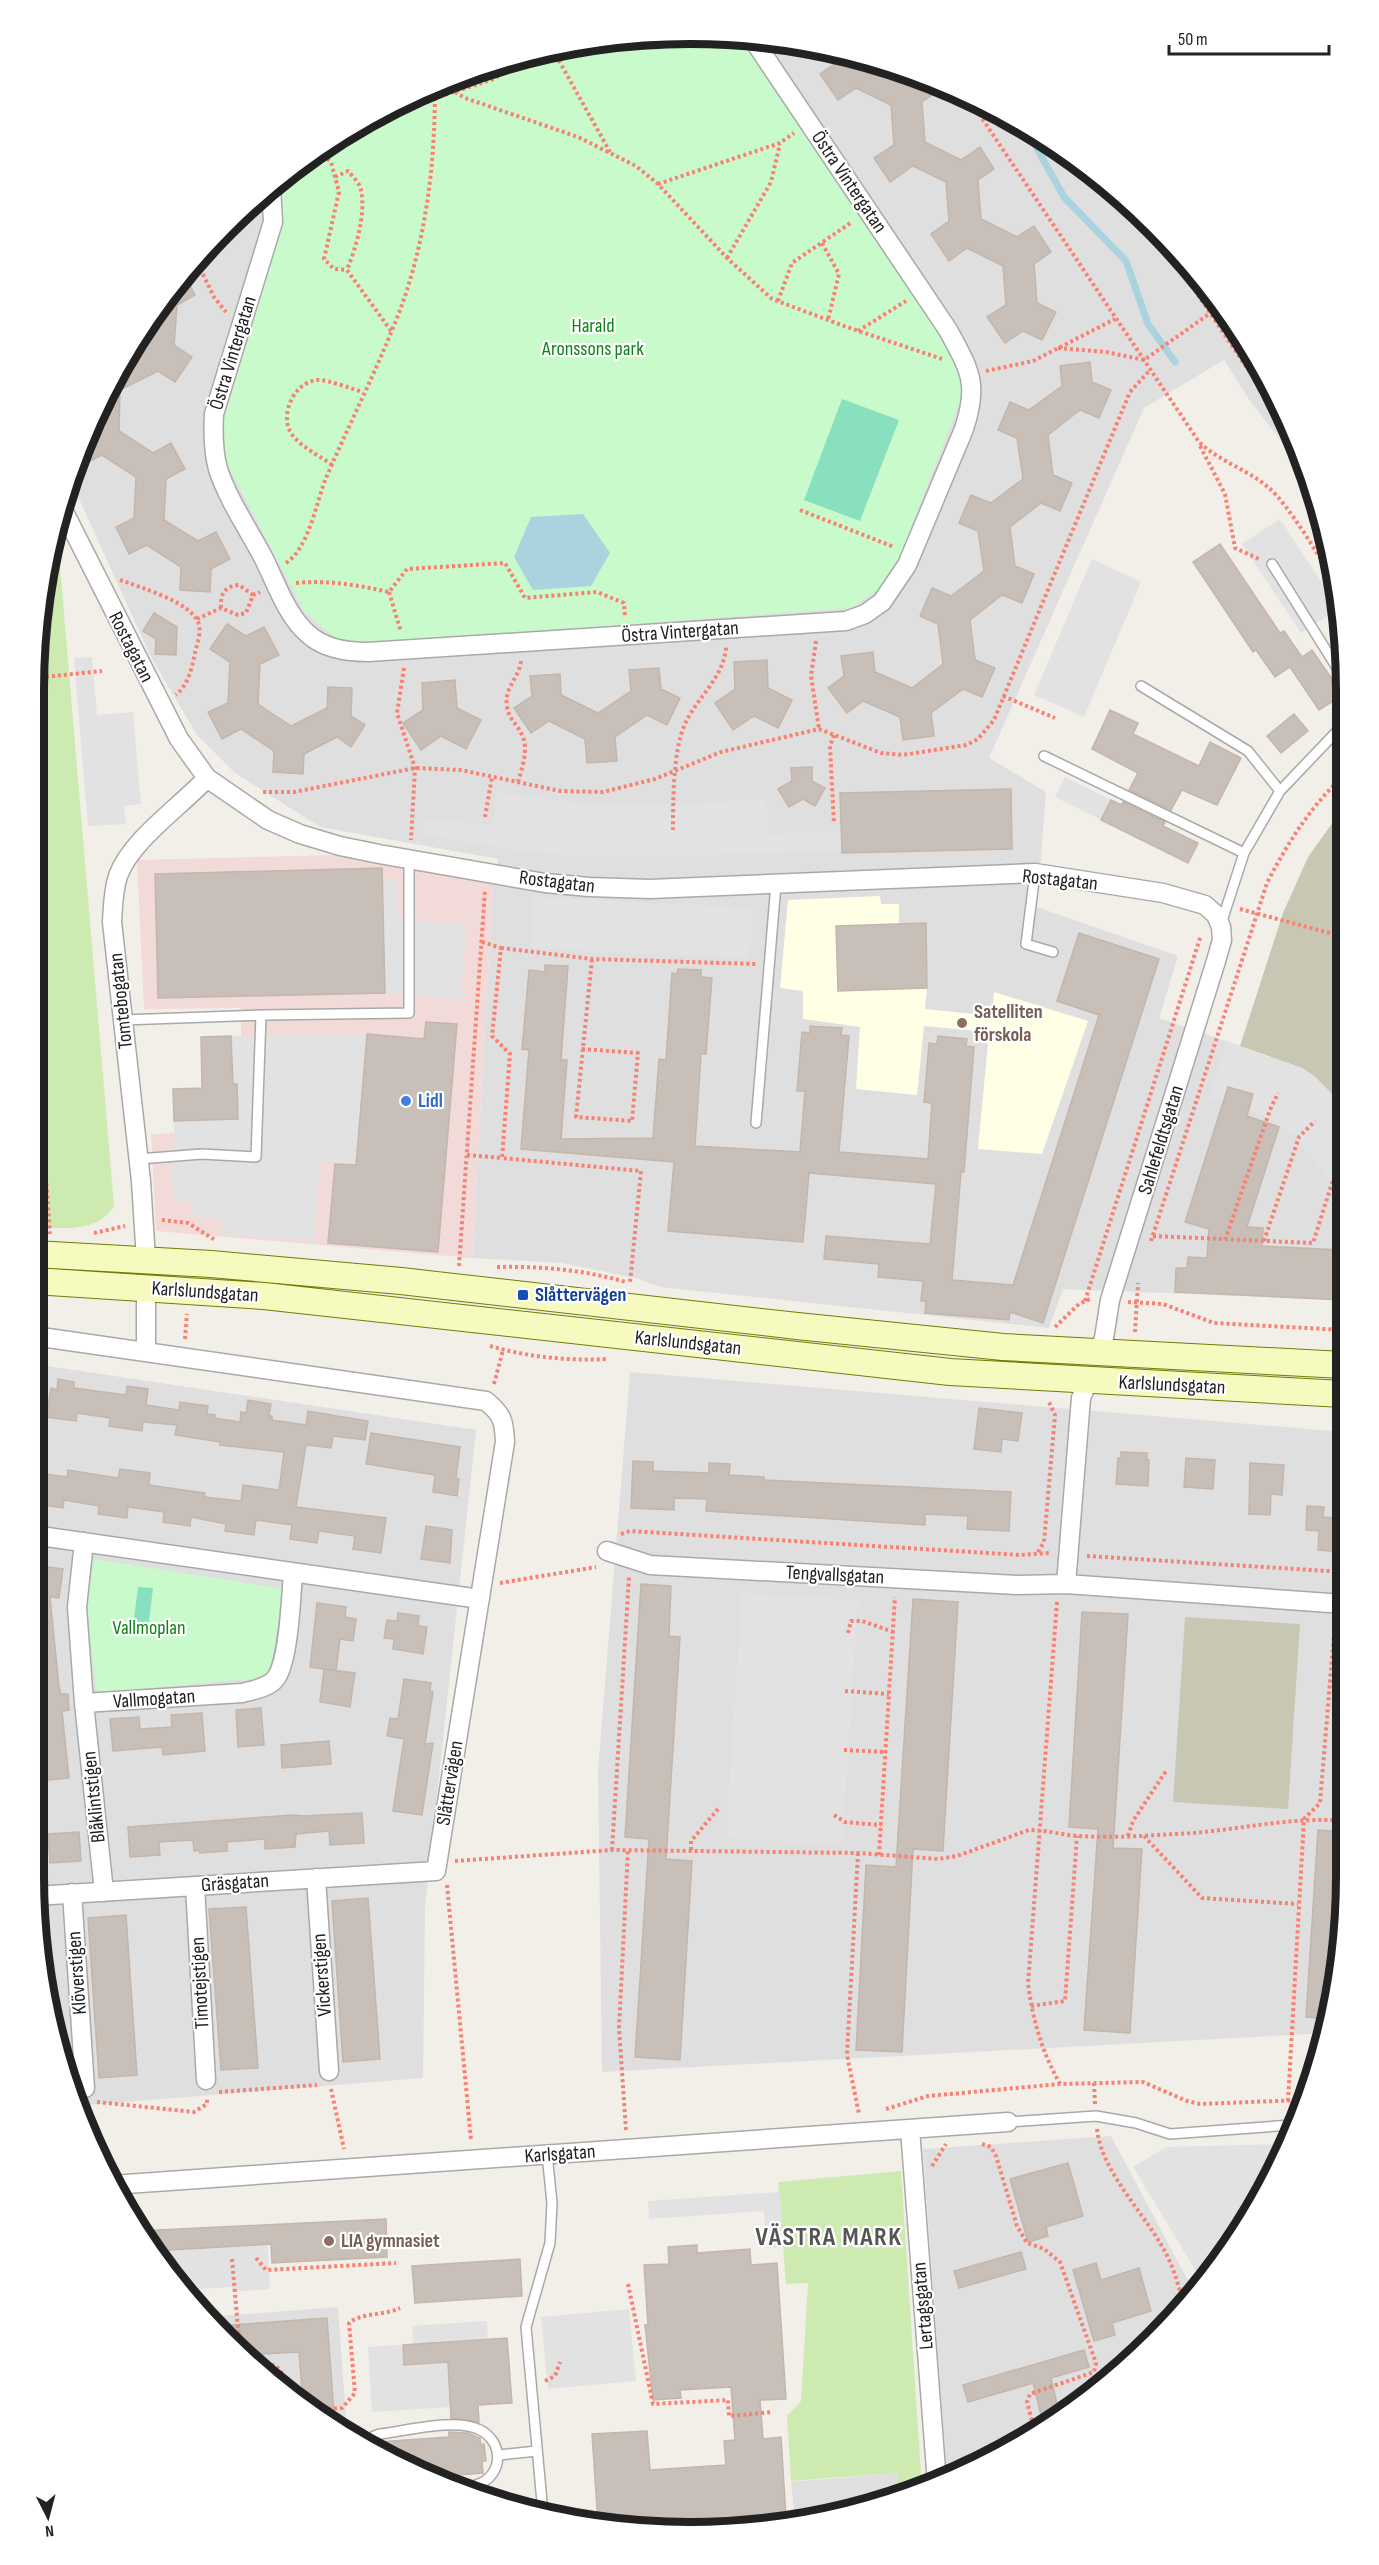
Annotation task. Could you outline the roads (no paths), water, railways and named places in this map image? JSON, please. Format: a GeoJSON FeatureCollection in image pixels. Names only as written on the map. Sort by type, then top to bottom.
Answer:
{"type":"FeatureCollection","features":[{"type":"Feature","properties":{"kind":"main road","name":"Karlslundsgatan"},"geometry":{"type":"LineString","coordinates":[[43,1246],[146,1260],[401,1281],[819,1329],[1003,1347],[1098,1354],[1336,1365]]}},
{"type":"Feature","properties":{"kind":"main road"},"geometry":{"type":"LineString","coordinates":[[146,1260],[146,1288]]}},
{"type":"Feature","properties":{"kind":"main road","name":"Karlslundsgatan"},"geometry":{"type":"LineString","coordinates":[[43,1282],[274,1297],[938,1370],[1088,1381],[1336,1394]]}},
{"type":"Feature","properties":{"kind":"main road"},"geometry":{"type":"LineString","coordinates":[[1088,1381],[1098,1354]]}},
{"type":"Feature","properties":{"kind":"street","name":"Östra Vintergatan"},"geometry":{"type":"LineString","coordinates":[[272,198],[273,222],[214,414],[213,438],[218,469],[229,493],[293,614],[308,634],[328,646],[348,652],[846,621],[865,614],[882,602],[907,565],[964,429],[972,391],[968,369],[948,330],[758,48]]}},
{"type":"Feature","properties":{"kind":"street","name":"Rostagatan"},"geometry":{"type":"LineString","coordinates":[[67,519],[160,704],[179,739],[207,778],[268,820],[300,834],[340,846],[545,883],[588,887],[650,888],[1035,873],[1163,893],[1192,900],[1209,908],[1216,915],[1221,927]]}},
{"type":"Feature","properties":{"kind":"street","name":"Tomtebogatan"},"geometry":{"type":"LineString","coordinates":[[146,1260],[139,1159],[112,922],[114,892],[119,874],[142,840],[187,800],[207,778]]}},
{"type":"Feature","properties":{"kind":"street","name":"Sahlefeldtsgatan"},"geometry":{"type":"LineString","coordinates":[[1098,1354],[1104,1338],[1110,1300],[1216,961],[1222,940],[1221,927]]}},
{"type":"Feature","properties":{"kind":"street"},"geometry":{"type":"LineString","coordinates":[[43,1337],[146,1352],[146,1288]]}},
{"type":"Feature","properties":{"kind":"street","name":"Slåttervägen"},"geometry":{"type":"LineString","coordinates":[[146,1352],[486,1401],[499,1411],[504,1425],[505,1442],[436,1871]]}},
{"type":"Feature","properties":{"kind":"street"},"geometry":{"type":"LineString","coordinates":[[1062,1590],[1069,1554],[1081,1398],[1088,1381]]}},
{"type":"Feature","properties":{"kind":"street"},"geometry":{"type":"LineString","coordinates":[[43,1536],[293,1573],[481,1593]]}},
{"type":"Feature","properties":{"kind":"street","name":"Vallmogatan"},"geometry":{"type":"LineString","coordinates":[[84,1542],[77,1607],[84,1703],[242,1693],[260,1688],[275,1679],[282,1662],[293,1573]]}},
{"type":"Feature","properties":{"kind":"street","name":"Tengvallsgatan"},"geometry":{"type":"LineString","coordinates":[[607,1551],[650,1565],[1336,1604]]}},
{"type":"Feature","properties":{"kind":"street","name":"Blåklintstigen"},"geometry":{"type":"LineString","coordinates":[[84,1703],[104,1892]]}},
{"type":"Feature","properties":{"kind":"street","name":"Gräsgatan"},"geometry":{"type":"LineString","coordinates":[[44,1895],[436,1871]]}},
{"type":"Feature","properties":{"kind":"street","name":"Vickerstigen"},"geometry":{"type":"LineString","coordinates":[[316,1878],[329,2076]]}},
{"type":"Feature","properties":{"kind":"street","name":"Timotejstigen"},"geometry":{"type":"LineString","coordinates":[[195,1886],[206,2086]]}},
{"type":"Feature","properties":{"kind":"street","name":"Klöverstigen"},"geometry":{"type":"LineString","coordinates":[[72,1893],[86,2094]]}},
{"type":"Feature","properties":{"kind":"street","name":"Karlsgatan"},"geometry":{"type":"LineString","coordinates":[[123,2184],[1008,2122]]}},
{"type":"Feature","properties":{"kind":"street","name":"Lertagsgatan"},"geometry":{"type":"LineString","coordinates":[[910,2129],[936,2472]]}},
{"type":"Feature","properties":{"kind":"lane"},"geometry":{"type":"LineString","coordinates":[[1272,564],[1335,664]]}},
{"type":"Feature","properties":{"kind":"lane"},"geometry":{"type":"LineString","coordinates":[[1141,686],[1248,752],[1280,791]]}},
{"type":"Feature","properties":{"kind":"lane"},"geometry":{"type":"LineString","coordinates":[[1221,927],[1244,853],[1280,791],[1336,732]]}},
{"type":"Feature","properties":{"kind":"lane"},"geometry":{"type":"LineString","coordinates":[[1044,756],[1244,853]]}},
{"type":"Feature","properties":{"kind":"lane"},"geometry":{"type":"LineString","coordinates":[[122,1020],[409,1013],[410,858]]}},
{"type":"Feature","properties":{"kind":"lane"},"geometry":{"type":"LineString","coordinates":[[1035,873],[1026,944],[1053,952]]}},
{"type":"Feature","properties":{"kind":"lane"},"geometry":{"type":"LineString","coordinates":[[756,1123],[776,884]]}},
{"type":"Feature","properties":{"kind":"lane"},"geometry":{"type":"LineString","coordinates":[[139,1159],[202,1154],[256,1157],[261,1015]]}},
{"type":"Feature","properties":{"kind":"lane"},"geometry":{"type":"LineString","coordinates":[[1008,2122],[1096,2116],[1136,2122],[1170,2134],[1285,2125]]}},
{"type":"Feature","properties":{"kind":"lane"},"geometry":{"type":"LineString","coordinates":[[542,2504],[526,2327],[550,2243],[552,2203],[547,2154]]}},
{"type":"Feature","properties":{"kind":"lane"},"geometry":{"type":"LineString","coordinates":[[373,2438],[380,2434],[454,2424],[477,2428],[494,2440],[499,2455],[494,2471],[477,2485]]}},
{"type":"Feature","properties":{"kind":"lane"},"geometry":{"type":"LineString","coordinates":[[499,2455],[537,2451]]}},
{"type":"Feature","properties":{"kind":"water"},"geometry":{"type":"Polygon","coordinates":[[[583,514],[610,553],[591,586],[533,590],[514,557],[531,517],[583,514]]]}},
{"type":"Feature","properties":{"kind":"waterway"},"geometry":{"type":"LineString","coordinates":[[1034,143],[1064,197],[1126,261],[1148,324],[1175,362]]}},
{"type":"Feature","properties":{"kind":"place","name":"Satelliten förskola"},"geometry":{"type":"Point","coordinates":[962,1023]}},
{"type":"Feature","properties":{"kind":"place","name":"Lidl"},"geometry":{"type":"Point","coordinates":[406,1101]}},
{"type":"Feature","properties":{"kind":"place","name":"Slåttervägen"},"geometry":{"type":"Point","coordinates":[523,1295]}},
{"type":"Feature","properties":{"kind":"place","name":"LIA gymnasiet"},"geometry":{"type":"Point","coordinates":[329,2241]}},
{"type":"Feature","properties":{"kind":"district","name":"VÄSTRA MARK"},"geometry":{"type":"Point","coordinates":[829,2237]}},
{"type":"Feature","properties":{"kind":"park label","name":"Harald Aronssons park"},"geometry":{"type":"Point","coordinates":[593,338]}},
{"type":"Feature","properties":{"kind":"park label","name":"Vallmoplan"},"geometry":{"type":"Point","coordinates":[149,1628]}}]}
